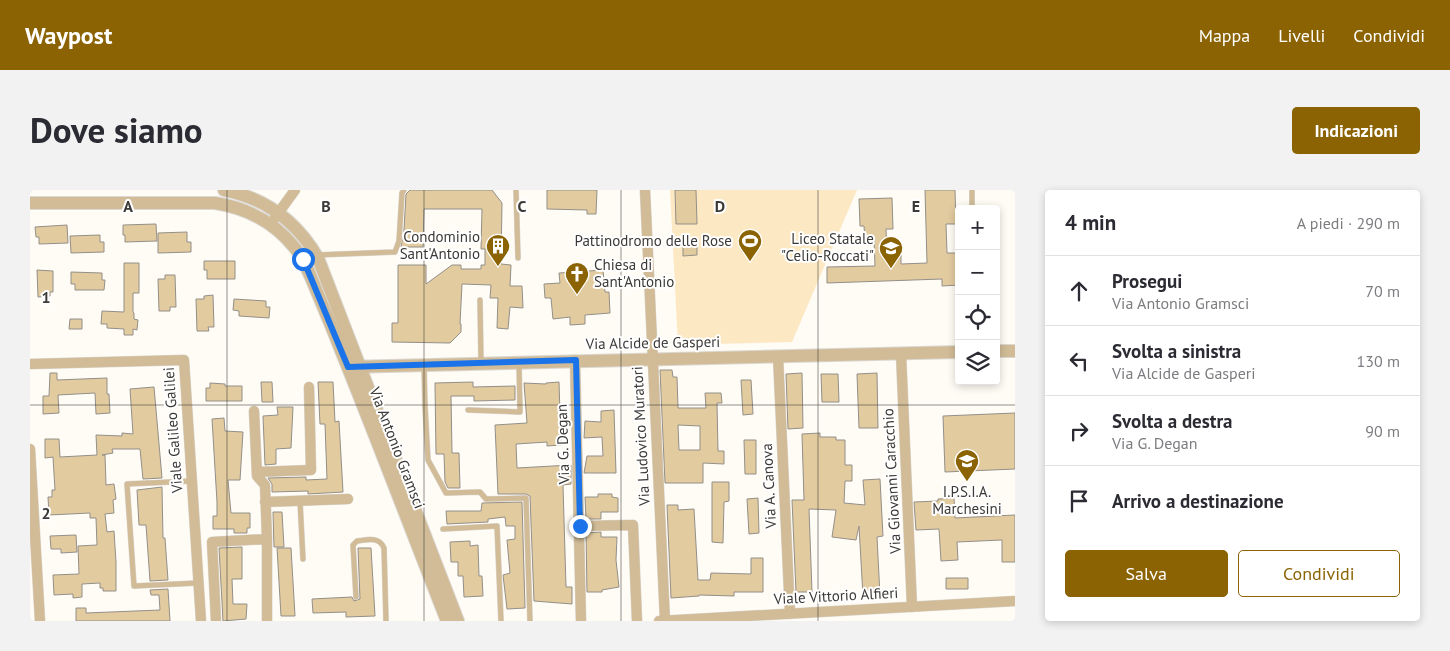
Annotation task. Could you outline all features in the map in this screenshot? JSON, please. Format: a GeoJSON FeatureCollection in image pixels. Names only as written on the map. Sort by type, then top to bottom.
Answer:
{"type":"FeatureCollection","features":[{"type":"Feature","properties":{"kind":"street","name":"Via Antonio Gramsci"},"geometry":{"type":"LineString","coordinates":[[224,190],[253,199],[278,212],[306,239],[316,255],[354,366],[447,621]]}},
{"type":"Feature","properties":{"kind":"street"},"geometry":{"type":"LineString","coordinates":[[270,223],[295,190]]}},
{"type":"Feature","properties":{"kind":"street","name":"Via Ludovico Muratori"},"geometry":{"type":"LineString","coordinates":[[645,190],[665,621]]}},
{"type":"Feature","properties":{"kind":"street","name":"Via Antonio Gramsci"},"geometry":{"type":"LineString","coordinates":[[30,203],[203,202],[228,205],[243,209],[270,223],[289,241],[307,267],[354,366],[458,621]]}},
{"type":"Feature","properties":{"kind":"street"},"geometry":{"type":"LineString","coordinates":[[1000,351],[1015,351]]}},
{"type":"Feature","properties":{"kind":"street","name":"Via Alcide de Gasperi"},"geometry":{"type":"LineString","coordinates":[[354,366],[955,352]]}},
{"type":"Feature","properties":{"kind":"street","name":"Via Giovanni Caracchio"},"geometry":{"type":"LineString","coordinates":[[901,354],[912,607]]}},
{"type":"Feature","properties":{"kind":"street","name":"Via A. Canova"},"geometry":{"type":"LineString","coordinates":[[778,356],[790,614]]}},
{"type":"Feature","properties":{"kind":"street","name":"Viale Galileo Galilei"},"geometry":{"type":"LineString","coordinates":[[30,364],[184,360],[201,621]]}},
{"type":"Feature","properties":{"kind":"street","name":"Via G. Degan"},"geometry":{"type":"LineString","coordinates":[[576,360],[582,621]]}},
{"type":"Feature","properties":{"kind":"street"},"geometry":{"type":"LineString","coordinates":[[257,472],[311,470],[309,387]]}},
{"type":"Feature","properties":{"kind":"street"},"geometry":{"type":"LineString","coordinates":[[254,411],[257,472],[265,485],[267,621]]}},
{"type":"Feature","properties":{"kind":"street"},"geometry":{"type":"LineString","coordinates":[[30,449],[40,621]]}},
{"type":"Feature","properties":{"kind":"street"},"geometry":{"type":"LineString","coordinates":[[266,502],[348,499]]}},
{"type":"Feature","properties":{"kind":"street"},"geometry":{"type":"LineString","coordinates":[[580,526],[633,525],[637,621]]}},
{"type":"Feature","properties":{"kind":"street"},"geometry":{"type":"LineString","coordinates":[[216,621],[212,542],[267,539]]}},
{"type":"Feature","properties":{"kind":"street","name":"Viale Vittorio Alfieri"},"geometry":{"type":"LineString","coordinates":[[659,621],[770,618],[790,614],[1015,601]]}},
{"type":"Feature","properties":{"kind":"lane"},"geometry":{"type":"LineString","coordinates":[[316,255],[395,252],[399,241],[402,193],[404,190]]}},
{"type":"Feature","properties":{"kind":"lane"},"geometry":{"type":"LineString","coordinates":[[516,190],[518,258]]}},
{"type":"Feature","properties":{"kind":"lane"},"geometry":{"type":"LineString","coordinates":[[972,190],[972,205]]}},
{"type":"Feature","properties":{"kind":"lane"},"geometry":{"type":"LineString","coordinates":[[480,300],[481,363]]}},
{"type":"Feature","properties":{"kind":"lane"},"geometry":{"type":"LineString","coordinates":[[468,410],[520,412],[519,362]]}},
{"type":"Feature","properties":{"kind":"lane"},"geometry":{"type":"LineString","coordinates":[[424,364],[428,460],[446,493],[480,492],[486,498],[526,498],[530,621]]}},
{"type":"Feature","properties":{"kind":"lane"},"geometry":{"type":"LineString","coordinates":[[192,481],[127,484],[131,549],[134,586],[199,582]]}},
{"type":"Feature","properties":{"kind":"lane"},"geometry":{"type":"LineString","coordinates":[[300,501],[303,559]]}},
{"type":"Feature","properties":{"kind":"lane"},"geometry":{"type":"LineString","coordinates":[[443,529],[497,526],[501,621]]}},
{"type":"Feature","properties":{"kind":"lane"},"geometry":{"type":"LineString","coordinates":[[356,596],[353,545],[357,541],[378,540],[384,548],[386,621]]}},
{"type":"Feature","properties":{"kind":"shaded area","name":"Pattinodromo delle Rose"},"geometry":{"type":"Polygon","coordinates":[[[670,190],[857,190],[792,342],[678,345],[670,190]]]}},
{"type":"Feature","properties":{"kind":"building","name":"Condominio Sant'Antonio"},"geometry":{"type":"Polygon","coordinates":[[[410,190],[492,190],[502,203],[501,264],[511,265],[510,286],[522,286],[523,308],[510,307],[508,329],[497,328],[498,298],[490,298],[491,285],[462,284],[461,332],[450,343],[392,342],[392,323],[398,323],[398,265],[426,265],[426,284],[452,265],[461,265],[461,269],[481,269],[481,265],[485,265],[485,249],[481,249],[482,209],[424,209],[423,247],[401,247],[406,194],[410,190]]]}},
{"type":"Feature","properties":{"kind":"building"},"geometry":{"type":"Polygon","coordinates":[[[547,190],[597,190],[596,214],[587,214],[587,210],[547,209],[547,190]]]}},
{"type":"Feature","properties":{"kind":"building"},"geometry":{"type":"Polygon","coordinates":[[[675,190],[696,190],[697,224],[676,224],[675,190]]]}},
{"type":"Feature","properties":{"kind":"building"},"geometry":{"type":"Polygon","coordinates":[[[925,190],[955,190],[955,224],[946,224],[947,253],[955,253],[955,285],[942,286],[942,279],[827,283],[827,267],[875,266],[874,239],[865,239],[864,226],[860,226],[859,199],[892,198],[893,229],[886,229],[887,256],[901,255],[901,264],[927,263],[925,190]]]}},
{"type":"Feature","properties":{"kind":"building"},"geometry":{"type":"Polygon","coordinates":[[[156,224],[157,241],[125,242],[123,225],[156,224]]]}},
{"type":"Feature","properties":{"kind":"building"},"geometry":{"type":"Polygon","coordinates":[[[67,225],[68,243],[39,244],[39,237],[36,237],[35,227],[67,225]]]}},
{"type":"Feature","properties":{"kind":"building"},"geometry":{"type":"Polygon","coordinates":[[[187,232],[187,242],[191,242],[191,252],[158,253],[158,233],[187,232]]]}},
{"type":"Feature","properties":{"kind":"building"},"geometry":{"type":"Polygon","coordinates":[[[100,235],[100,242],[104,242],[104,252],[71,253],[70,236],[100,235]]]}},
{"type":"Feature","properties":{"kind":"building"},"geometry":{"type":"Polygon","coordinates":[[[697,241],[697,255],[683,256],[683,242],[697,241]]]}},
{"type":"Feature","properties":{"kind":"building"},"geometry":{"type":"Polygon","coordinates":[[[204,261],[235,261],[235,279],[207,279],[204,261]]]}},
{"type":"Feature","properties":{"kind":"building"},"geometry":{"type":"Polygon","coordinates":[[[124,263],[139,263],[139,293],[133,293],[134,319],[138,320],[137,330],[133,329],[133,335],[124,335],[124,329],[107,328],[107,324],[101,324],[102,311],[124,312],[124,263]]]}},
{"type":"Feature","properties":{"kind":"building"},"geometry":{"type":"Polygon","coordinates":[[[37,270],[53,271],[53,292],[50,292],[50,296],[38,297],[37,270]]]}},
{"type":"Feature","properties":{"kind":"building","name":"Chiesa di Sant'Antonio"},"geometry":{"type":"Polygon","coordinates":[[[603,270],[605,292],[609,292],[610,313],[585,315],[585,324],[570,325],[570,317],[553,319],[551,298],[545,298],[544,284],[560,283],[559,273],[603,270]]]}},
{"type":"Feature","properties":{"kind":"building"},"geometry":{"type":"Polygon","coordinates":[[[71,272],[102,273],[102,280],[105,280],[104,290],[75,290],[75,284],[71,284],[71,272]]]}},
{"type":"Feature","properties":{"kind":"building"},"geometry":{"type":"Polygon","coordinates":[[[165,275],[175,275],[176,307],[170,307],[170,311],[159,311],[158,279],[165,279],[165,275]]]}},
{"type":"Feature","properties":{"kind":"building"},"geometry":{"type":"Polygon","coordinates":[[[213,295],[214,327],[208,327],[209,331],[197,331],[196,299],[204,299],[204,296],[213,295]]]}},
{"type":"Feature","properties":{"kind":"building"},"geometry":{"type":"Polygon","coordinates":[[[234,299],[266,301],[266,307],[270,307],[269,318],[239,316],[239,311],[233,310],[234,299]]]}},
{"type":"Feature","properties":{"kind":"building"},"geometry":{"type":"Polygon","coordinates":[[[70,319],[82,319],[82,329],[69,329],[70,319]]]}},
{"type":"Feature","properties":{"kind":"building"},"geometry":{"type":"Polygon","coordinates":[[[660,370],[672,370],[673,377],[677,377],[678,408],[706,408],[705,393],[721,393],[722,403],[717,403],[718,451],[724,451],[724,464],[703,463],[703,483],[665,483],[660,370]],[[678,425],[679,450],[700,450],[700,426],[678,425]]]}},
{"type":"Feature","properties":{"kind":"building"},"geometry":{"type":"Polygon","coordinates":[[[50,373],[57,373],[57,380],[107,378],[110,413],[96,414],[95,393],[58,395],[59,413],[43,414],[43,396],[49,396],[50,373]]]}},
{"type":"Feature","properties":{"kind":"building"},"geometry":{"type":"Polygon","coordinates":[[[802,373],[803,428],[788,429],[786,374],[802,373]]]}},
{"type":"Feature","properties":{"kind":"building"},"geometry":{"type":"Polygon","coordinates":[[[877,373],[878,428],[859,428],[857,374],[877,373]]]}},
{"type":"Feature","properties":{"kind":"building"},"geometry":{"type":"Polygon","coordinates":[[[821,374],[838,374],[839,402],[822,402],[821,374]]]}},
{"type":"Feature","properties":{"kind":"building"},"geometry":{"type":"Polygon","coordinates":[[[741,380],[751,380],[753,414],[743,415],[741,380]]]}},
{"type":"Feature","properties":{"kind":"building"},"geometry":{"type":"Polygon","coordinates":[[[261,382],[272,382],[273,402],[262,402],[261,382]]]}},
{"type":"Feature","properties":{"kind":"building"},"geometry":{"type":"Polygon","coordinates":[[[318,382],[333,382],[335,422],[339,421],[343,492],[308,494],[308,491],[272,492],[272,484],[268,478],[306,477],[306,480],[327,479],[325,424],[320,424],[318,382]]]}},
{"type":"Feature","properties":{"kind":"building"},"geometry":{"type":"Polygon","coordinates":[[[473,382],[473,387],[515,386],[515,400],[474,401],[474,396],[451,396],[452,453],[459,453],[460,488],[448,488],[445,482],[444,454],[436,454],[435,383],[473,382]]]}},
{"type":"Feature","properties":{"kind":"building"},"geometry":{"type":"Polygon","coordinates":[[[559,382],[561,445],[547,446],[547,442],[516,444],[517,468],[571,465],[571,484],[563,485],[566,587],[572,587],[572,604],[534,601],[530,496],[526,494],[498,494],[495,425],[527,423],[524,383],[546,384],[559,382]]]}},
{"type":"Feature","properties":{"kind":"building"},"geometry":{"type":"Polygon","coordinates":[[[210,383],[225,384],[225,386],[242,386],[242,401],[206,401],[206,388],[210,388],[210,383]]]}},
{"type":"Feature","properties":{"kind":"building"},"geometry":{"type":"Polygon","coordinates":[[[154,387],[162,478],[143,479],[140,449],[112,449],[113,453],[102,455],[105,455],[106,485],[114,484],[116,499],[113,500],[114,513],[105,514],[107,532],[114,531],[116,591],[103,591],[103,588],[100,588],[100,583],[82,584],[82,597],[73,598],[73,594],[54,595],[53,575],[79,574],[78,546],[97,545],[96,518],[90,518],[90,513],[49,515],[48,497],[52,497],[52,490],[55,490],[53,457],[45,458],[45,439],[59,439],[60,457],[97,455],[96,435],[122,436],[122,433],[133,434],[130,389],[154,387]]]}},
{"type":"Feature","properties":{"kind":"building"},"geometry":{"type":"Polygon","coordinates":[[[277,407],[293,407],[291,448],[276,449],[276,464],[265,465],[263,416],[278,415],[277,407]]]}},
{"type":"Feature","properties":{"kind":"building"},"geometry":{"type":"Polygon","coordinates":[[[614,410],[616,473],[584,473],[587,456],[603,456],[602,437],[584,438],[585,421],[601,422],[601,411],[614,410]]]}},
{"type":"Feature","properties":{"kind":"building"},"geometry":{"type":"Polygon","coordinates":[[[1015,413],[1015,469],[945,472],[943,416],[1015,413]]]}},
{"type":"Feature","properties":{"kind":"building"},"geometry":{"type":"Polygon","coordinates":[[[224,418],[225,431],[243,432],[240,480],[228,480],[231,513],[250,513],[250,528],[247,528],[247,533],[234,533],[234,529],[213,529],[213,516],[217,516],[217,502],[212,419],[224,418]]]}},
{"type":"Feature","properties":{"kind":"building"},"geometry":{"type":"Polygon","coordinates":[[[820,433],[820,437],[836,437],[836,440],[845,440],[845,465],[852,465],[852,481],[845,481],[844,503],[865,505],[863,480],[880,479],[883,536],[877,537],[880,596],[863,597],[859,526],[856,540],[832,537],[836,510],[809,509],[812,592],[796,592],[792,500],[804,500],[802,434],[820,433]]]}},
{"type":"Feature","properties":{"kind":"building"},"geometry":{"type":"Polygon","coordinates":[[[744,440],[756,440],[756,474],[745,474],[744,440]]]}},
{"type":"Feature","properties":{"kind":"building"},"geometry":{"type":"Polygon","coordinates":[[[712,482],[729,482],[729,501],[724,502],[723,543],[712,542],[712,482]]]}},
{"type":"Feature","properties":{"kind":"building"},"geometry":{"type":"Polygon","coordinates":[[[162,487],[163,538],[165,538],[168,580],[150,581],[146,525],[139,525],[137,490],[162,487]]]}},
{"type":"Feature","properties":{"kind":"building"},"geometry":{"type":"Polygon","coordinates":[[[598,494],[612,494],[612,497],[618,498],[618,512],[601,512],[601,519],[586,519],[585,497],[598,497],[598,494]]]}},
{"type":"Feature","properties":{"kind":"building"},"geometry":{"type":"Polygon","coordinates":[[[758,498],[759,533],[749,534],[747,499],[758,498]]]}},
{"type":"Feature","properties":{"kind":"building"},"geometry":{"type":"Polygon","coordinates":[[[954,498],[955,518],[1015,515],[1015,562],[1002,562],[1002,540],[957,542],[958,560],[941,561],[939,529],[916,530],[914,502],[954,498]]]}},
{"type":"Feature","properties":{"kind":"building"},"geometry":{"type":"Polygon","coordinates":[[[522,502],[525,608],[507,609],[503,575],[510,573],[507,540],[515,539],[515,526],[506,526],[505,517],[488,519],[488,522],[447,524],[446,511],[481,511],[482,503],[522,502]]]}},
{"type":"Feature","properties":{"kind":"building"},"geometry":{"type":"Polygon","coordinates":[[[667,505],[678,505],[678,510],[694,509],[698,580],[710,580],[711,573],[751,574],[751,558],[763,558],[763,592],[734,592],[734,596],[699,595],[671,598],[667,505]]]}},
{"type":"Feature","properties":{"kind":"building"},"geometry":{"type":"Polygon","coordinates":[[[273,512],[282,512],[284,547],[274,547],[273,512]]]}},
{"type":"Feature","properties":{"kind":"building"},"geometry":{"type":"Polygon","coordinates":[[[601,532],[601,537],[617,537],[616,560],[619,587],[602,590],[602,592],[587,592],[586,533],[601,532]]]}},
{"type":"Feature","properties":{"kind":"building"},"geometry":{"type":"Polygon","coordinates":[[[76,535],[77,552],[61,553],[61,549],[51,549],[50,536],[76,535]]]}},
{"type":"Feature","properties":{"kind":"building"},"geometry":{"type":"Polygon","coordinates":[[[470,541],[470,546],[478,545],[479,576],[482,576],[483,596],[464,597],[463,576],[458,576],[458,562],[451,562],[450,542],[470,541]]]}},
{"type":"Feature","properties":{"kind":"building"},"geometry":{"type":"Polygon","coordinates":[[[242,547],[242,579],[232,579],[233,604],[247,604],[246,619],[223,621],[219,548],[242,547]]]}},
{"type":"Feature","properties":{"kind":"building"},"geometry":{"type":"Polygon","coordinates":[[[277,548],[291,548],[295,616],[281,616],[277,548]]]}},
{"type":"Feature","properties":{"kind":"building"},"geometry":{"type":"Polygon","coordinates":[[[358,548],[371,548],[375,616],[346,617],[346,612],[313,613],[312,599],[352,597],[354,601],[360,599],[358,548]]]}},
{"type":"Feature","properties":{"kind":"building"},"geometry":{"type":"Polygon","coordinates":[[[946,578],[968,578],[968,589],[946,589],[946,578]]]}},
{"type":"Feature","properties":{"kind":"building"},"geometry":{"type":"Polygon","coordinates":[[[168,589],[170,621],[76,621],[76,608],[86,608],[86,613],[160,610],[159,595],[151,595],[150,590],[168,589]]]}},
{"type":"Feature","properties":{"kind":"place","name":"Pattinodromo delle Rose"},"geometry":{"type":"Point","coordinates":[750,262]}},
{"type":"Feature","properties":{"kind":"place","name":"Condominio Sant'Antonio"},"geometry":{"type":"Point","coordinates":[498,267]}},
{"type":"Feature","properties":{"kind":"place","name":"Liceo Statale \"Celio-Roccati\""},"geometry":{"type":"Point","coordinates":[891,269]}},
{"type":"Feature","properties":{"kind":"place","name":"Chiesa di Sant'Antonio"},"geometry":{"type":"Point","coordinates":[577,295]}},
{"type":"Feature","properties":{"kind":"place","name":"I.P.S.I.A. Marchesini"},"geometry":{"type":"Point","coordinates":[967,482]}},
{"type":"Feature","properties":{"kind":"route"},"geometry":{"type":"LineString","coordinates":[[303,259],[348,367],[576,360],[580,526]]}}]}
